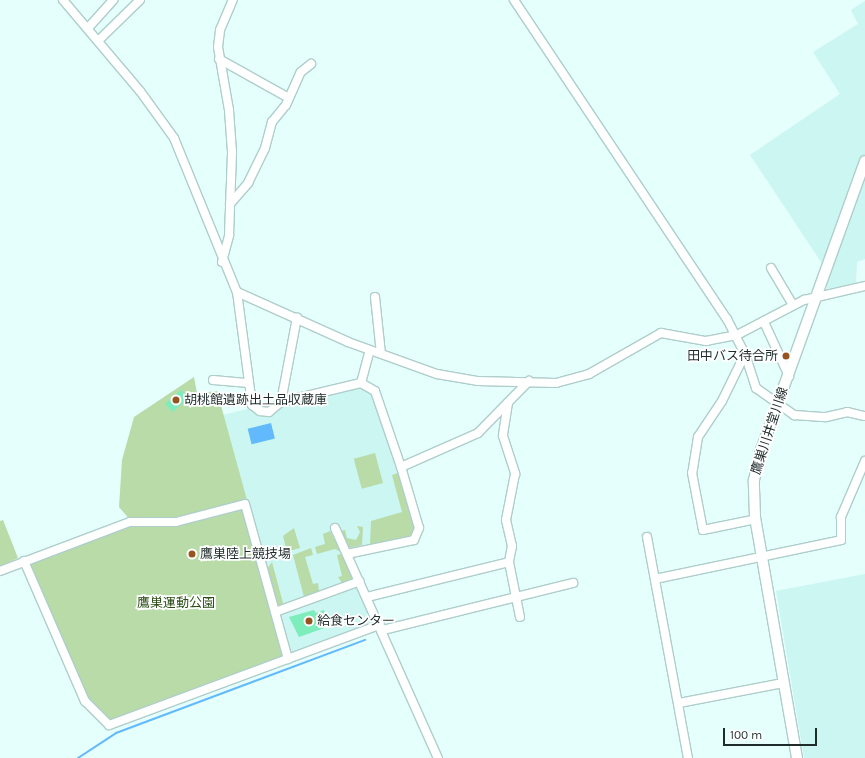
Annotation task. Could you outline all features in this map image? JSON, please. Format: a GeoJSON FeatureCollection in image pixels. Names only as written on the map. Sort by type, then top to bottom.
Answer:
{"type":"FeatureCollection","features":[{"type":"Feature","properties":{"kind":"main road","name":"鷹巣川井堂川線"},"geometry":{"type":"LineString","coordinates":[[797,758],[756,519],[755,471],[865,161]]}},
{"type":"Feature","properties":{"kind":"street"},"geometry":{"type":"LineString","coordinates":[[64,0],[99,40],[174,138],[222,262],[237,292],[252,404],[260,411],[269,412],[281,402],[362,383],[375,391],[415,507],[417,536],[347,554]]}},
{"type":"Feature","properties":{"kind":"street"},"geometry":{"type":"LineString","coordinates":[[88,28],[113,0]]}},
{"type":"Feature","properties":{"kind":"street"},"geometry":{"type":"LineString","coordinates":[[99,40],[140,0]]}},
{"type":"Feature","properties":{"kind":"street"},"geometry":{"type":"LineString","coordinates":[[222,262],[230,204],[229,110],[219,59],[220,30],[233,0]]}},
{"type":"Feature","properties":{"kind":"street"},"geometry":{"type":"LineString","coordinates":[[514,0],[634,174],[737,335],[746,354],[756,388],[778,406],[802,416],[826,417],[847,412],[865,416]]}},
{"type":"Feature","properties":{"kind":"street"},"geometry":{"type":"LineString","coordinates":[[219,59],[289,98]]}},
{"type":"Feature","properties":{"kind":"street"},"geometry":{"type":"LineString","coordinates":[[230,204],[248,182],[265,148],[272,122],[289,98],[302,72],[311,64]]}},
{"type":"Feature","properties":{"kind":"street"},"geometry":{"type":"LineString","coordinates":[[770,268],[793,305]]}},
{"type":"Feature","properties":{"kind":"street"},"geometry":{"type":"LineString","coordinates":[[237,292],[370,350],[463,379],[556,383],[578,379],[661,333],[706,341],[737,335],[764,322],[793,305],[818,295],[865,286]]}},
{"type":"Feature","properties":{"kind":"street"},"geometry":{"type":"LineString","coordinates":[[375,297],[381,354]]}},
{"type":"Feature","properties":{"kind":"street"},"geometry":{"type":"LineString","coordinates":[[281,402],[297,317]]}},
{"type":"Feature","properties":{"kind":"street"},"geometry":{"type":"LineString","coordinates":[[764,322],[789,376]]}},
{"type":"Feature","properties":{"kind":"street"},"geometry":{"type":"LineString","coordinates":[[362,383],[370,350]]}},
{"type":"Feature","properties":{"kind":"street"},"geometry":{"type":"LineString","coordinates":[[746,354],[722,401],[698,437],[692,473],[703,530],[756,519]]}},
{"type":"Feature","properties":{"kind":"street"},"geometry":{"type":"LineString","coordinates":[[213,380],[249,383]]}},
{"type":"Feature","properties":{"kind":"street"},"geometry":{"type":"LineString","coordinates":[[402,467],[446,445],[475,436],[529,381]]}},
{"type":"Feature","properties":{"kind":"street"},"geometry":{"type":"LineString","coordinates":[[508,403],[503,436],[515,474],[506,520],[512,546],[509,562],[520,617]]}},
{"type":"Feature","properties":{"kind":"street"},"geometry":{"type":"LineString","coordinates":[[655,579],[842,540],[842,517],[865,461]]}},
{"type":"Feature","properties":{"kind":"street"},"geometry":{"type":"LineString","coordinates":[[0,571],[130,522],[176,522],[245,504],[288,660]]}},
{"type":"Feature","properties":{"kind":"street"},"geometry":{"type":"LineString","coordinates":[[336,528],[382,627],[438,758]]}},
{"type":"Feature","properties":{"kind":"street"},"geometry":{"type":"LineString","coordinates":[[647,537],[688,758]]}},
{"type":"Feature","properties":{"kind":"street"},"geometry":{"type":"LineString","coordinates":[[24,561],[85,701],[109,725],[382,627],[517,599],[572,583]]}},
{"type":"Feature","properties":{"kind":"street"},"geometry":{"type":"LineString","coordinates":[[367,597],[509,562]]}},
{"type":"Feature","properties":{"kind":"street"},"geometry":{"type":"LineString","coordinates":[[275,612],[360,581]]}},
{"type":"Feature","properties":{"kind":"street"},"geometry":{"type":"LineString","coordinates":[[679,703],[783,683]]}},
{"type":"Feature","properties":{"kind":"shaded area"},"geometry":{"type":"Polygon","coordinates":[[[865,1],[865,259],[857,262],[856,283],[827,289],[825,268],[750,155],[840,94],[813,52],[858,24],[851,10],[865,1]]]}},
{"type":"Feature","properties":{"kind":"shaded area"},"geometry":{"type":"Polygon","coordinates":[[[355,382],[374,396],[411,507],[416,532],[413,537],[349,550],[375,624],[290,656],[223,415],[355,382]]]}},
{"type":"Feature","properties":{"kind":"shaded area"},"geometry":{"type":"Polygon","coordinates":[[[865,574],[865,758],[804,758],[776,591],[865,574]]]}},
{"type":"Feature","properties":{"kind":"green space","name":"鷹巣運動公園"},"geometry":{"type":"Polygon","coordinates":[[[194,377],[197,393],[217,391],[290,656],[114,725],[93,711],[24,561],[131,521],[119,507],[122,460],[134,417],[194,377]]]}},
{"type":"Feature","properties":{"kind":"green space"},"geometry":{"type":"Polygon","coordinates":[[[375,453],[383,483],[362,489],[354,459],[375,453]]]}},
{"type":"Feature","properties":{"kind":"green space"},"geometry":{"type":"Polygon","coordinates":[[[398,473],[415,532],[412,537],[370,545],[371,521],[402,512],[392,475],[398,473]]]}},
{"type":"Feature","properties":{"kind":"green space"},"geometry":{"type":"Polygon","coordinates":[[[3,520],[18,558],[0,566],[0,521],[3,520]]]}},
{"type":"Feature","properties":{"kind":"green space"},"geometry":{"type":"Polygon","coordinates":[[[357,526],[363,527],[362,545],[349,548],[340,531],[345,530],[347,538],[356,540],[360,532],[357,526]]]}},
{"type":"Feature","properties":{"kind":"green space"},"geometry":{"type":"Polygon","coordinates":[[[294,528],[300,548],[289,551],[288,556],[283,536],[294,528]]]}},
{"type":"Feature","properties":{"kind":"green space"},"geometry":{"type":"Polygon","coordinates":[[[330,531],[341,552],[335,549],[317,554],[315,547],[325,544],[323,534],[330,531]]]}},
{"type":"Feature","properties":{"kind":"green space"},"geometry":{"type":"Polygon","coordinates":[[[311,548],[313,555],[305,557],[313,584],[318,583],[319,591],[304,597],[293,555],[311,548]]]}},
{"type":"Feature","properties":{"kind":"green space"},"geometry":{"type":"Polygon","coordinates":[[[342,554],[353,579],[342,583],[338,577],[342,576],[337,555],[342,554]]]}},
{"type":"Feature","properties":{"kind":"green space"},"geometry":{"type":"Polygon","coordinates":[[[272,562],[283,603],[288,603],[278,608],[267,569],[272,562]]]}},
{"type":"Feature","properties":{"kind":"water"},"geometry":{"type":"Polygon","coordinates":[[[271,423],[275,439],[252,444],[248,429],[271,423]]]}},
{"type":"Feature","properties":{"kind":"building","name":"胡桃館遺跡出土品収蔵庫"},"geometry":{"type":"Polygon","coordinates":[[[181,390],[188,398],[172,412],[165,404],[181,390]]]}},
{"type":"Feature","properties":{"kind":"building","name":"給食センター"},"geometry":{"type":"Polygon","coordinates":[[[314,610],[316,613],[324,610],[330,626],[299,637],[289,617],[314,610]]]}},
{"type":"Feature","properties":{"kind":"waterway"},"geometry":{"type":"LineString","coordinates":[[78,758],[116,733],[365,640]]}},
{"type":"Feature","properties":{"kind":"place","name":"田中バス待合所"},"geometry":{"type":"Point","coordinates":[786,356]}},
{"type":"Feature","properties":{"kind":"place","name":"胡桃館遺跡出土品収蔵庫"},"geometry":{"type":"Point","coordinates":[176,400]}},
{"type":"Feature","properties":{"kind":"place","name":"鷹巣陸上競技場"},"geometry":{"type":"Point","coordinates":[192,554]}},
{"type":"Feature","properties":{"kind":"place","name":"給食センター"},"geometry":{"type":"Point","coordinates":[309,621]}}]}
